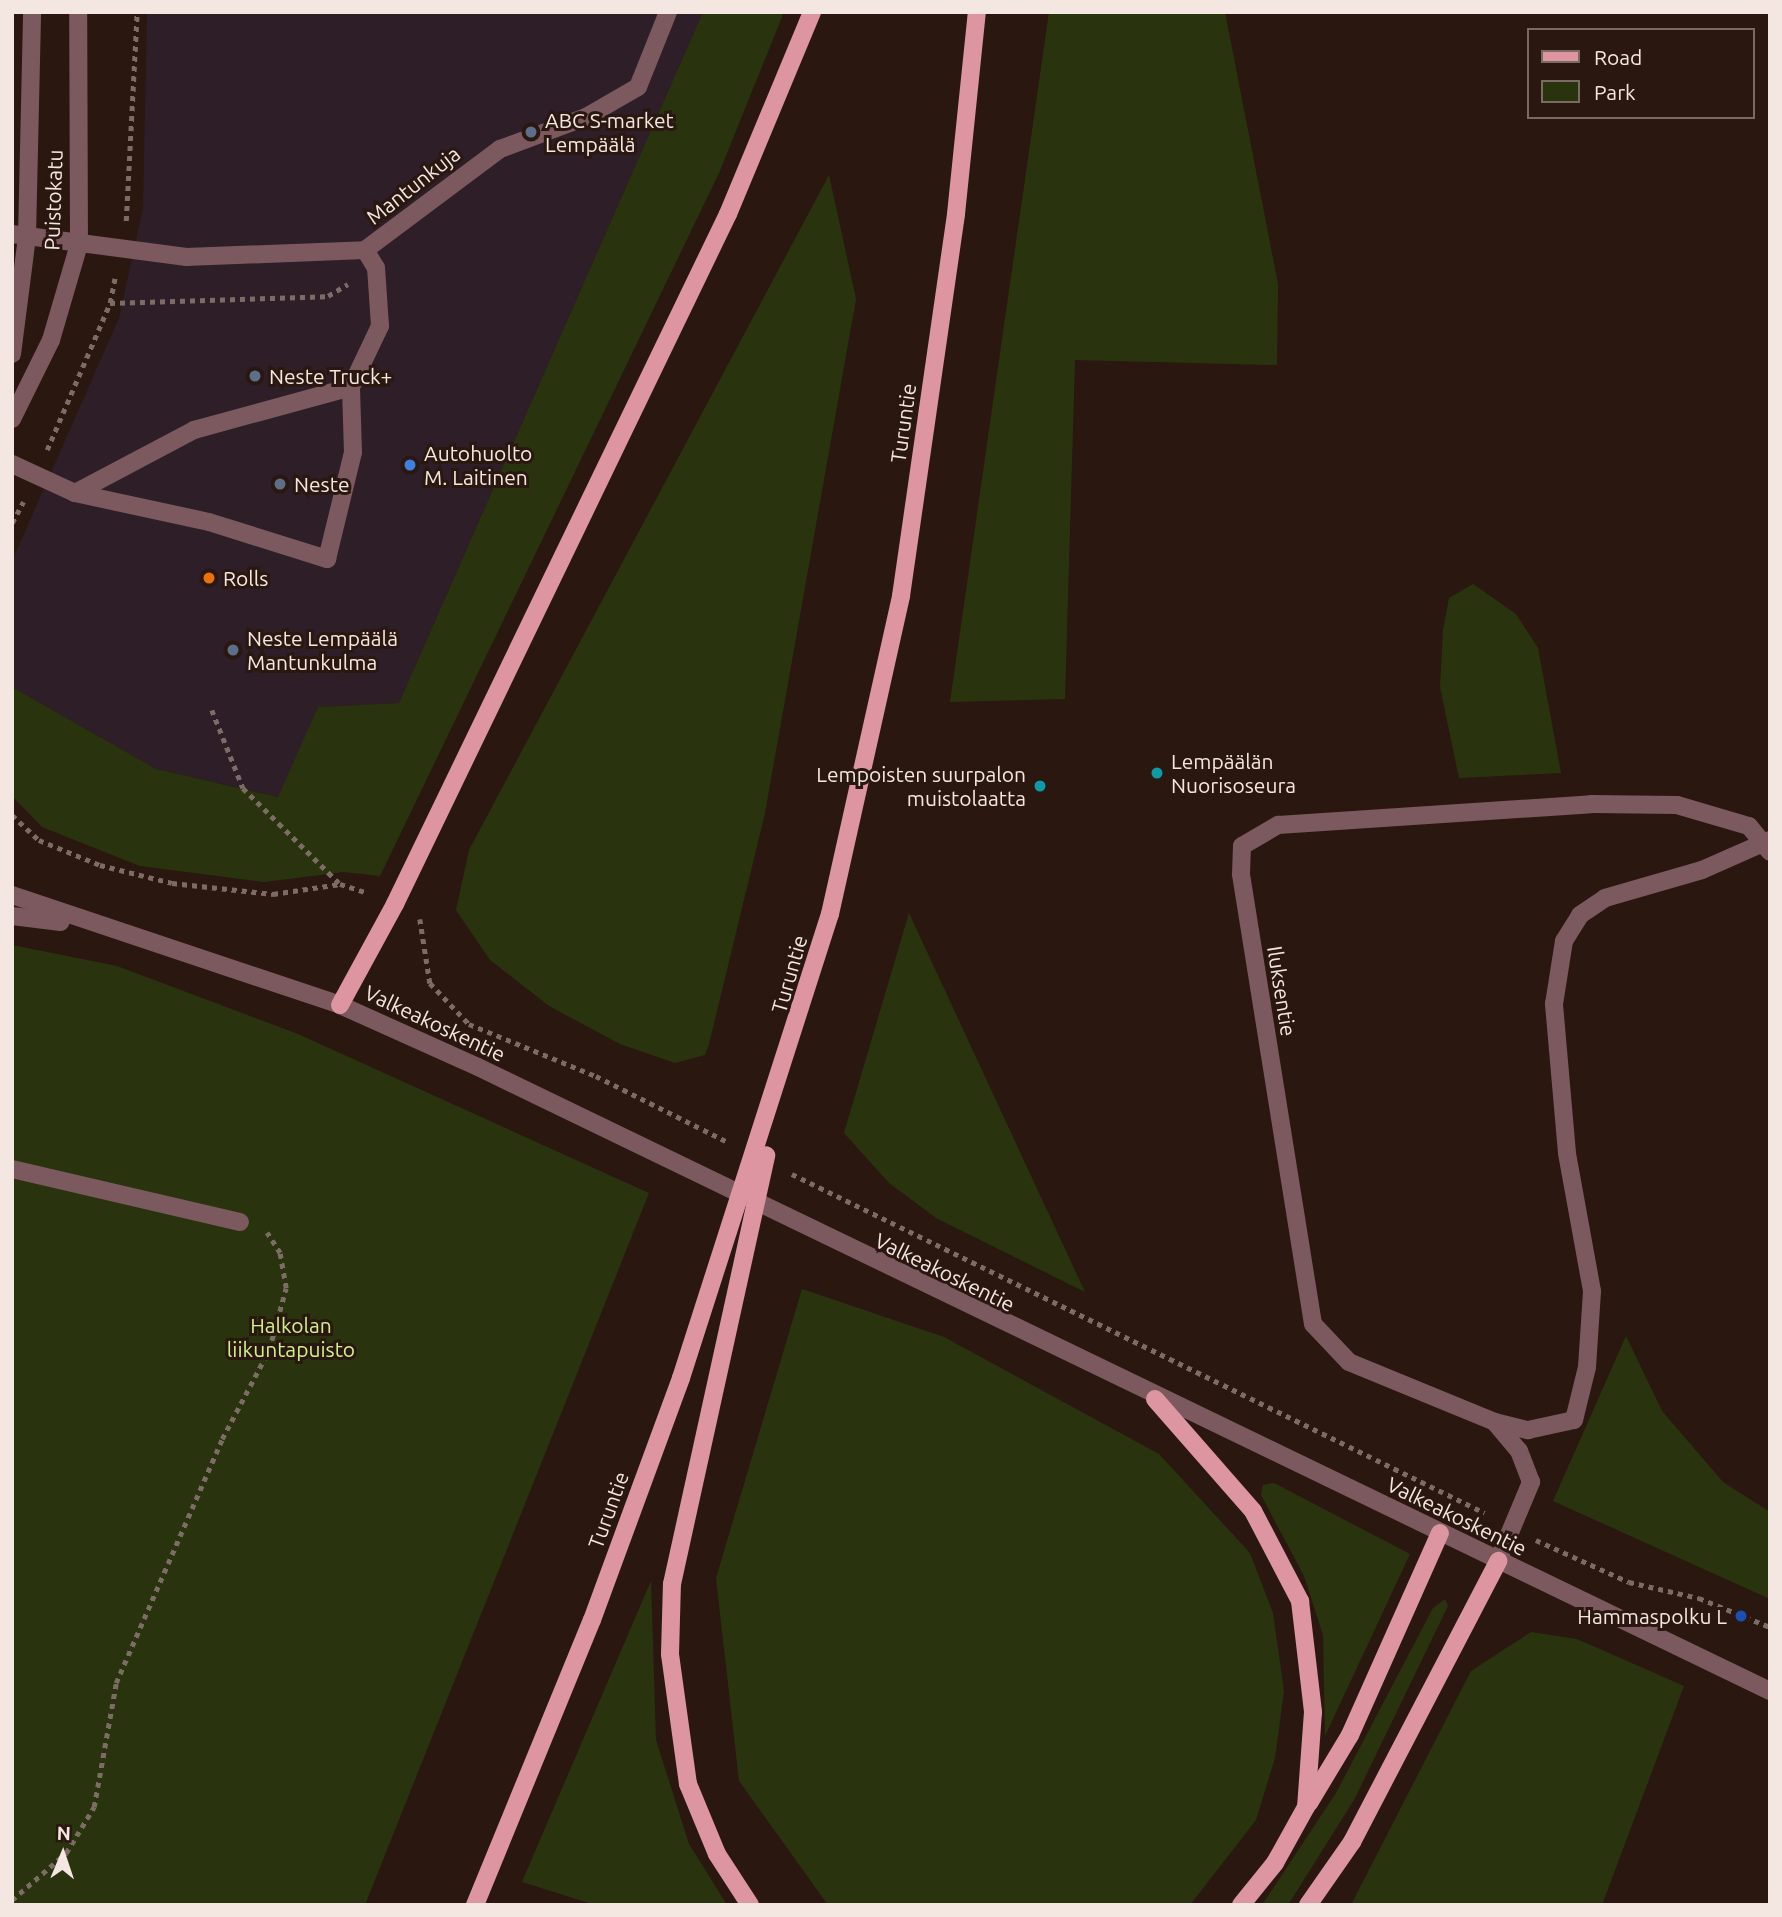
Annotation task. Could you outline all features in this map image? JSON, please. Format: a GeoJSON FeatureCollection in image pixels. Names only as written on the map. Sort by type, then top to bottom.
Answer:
{"type":"FeatureCollection","features":[{"type":"Feature","properties":{"kind":"main road"},"geometry":{"type":"LineString","coordinates":[[340,1005],[395,904],[728,215],[812,12]]}},
{"type":"Feature","properties":{"kind":"main road","name":"Turuntie"},"geometry":{"type":"LineString","coordinates":[[475,1905],[592,1620],[784,1073],[830,915],[901,596],[977,12]]}},
{"type":"Feature","properties":{"kind":"main road"},"geometry":{"type":"LineString","coordinates":[[750,1905],[717,1854],[688,1784],[670,1654],[672,1584],[784,1073]]}},
{"type":"Feature","properties":{"kind":"main road"},"geometry":{"type":"LineString","coordinates":[[1155,1399],[1225,1474],[1290,1574],[1305,1627],[1313,1712],[1306,1807]]}},
{"type":"Feature","properties":{"kind":"main road"},"geometry":{"type":"LineString","coordinates":[[1241,1905],[1275,1863],[1350,1735],[1440,1533]]}},
{"type":"Feature","properties":{"kind":"main road"},"geometry":{"type":"LineString","coordinates":[[1308,1905],[1352,1842],[1498,1561]]}},
{"type":"Feature","properties":{"kind":"street","name":"Puistokatu"},"geometry":{"type":"LineString","coordinates":[[12,354],[32,12]]}},
{"type":"Feature","properties":{"kind":"street","name":"Puistokatu"},"geometry":{"type":"LineString","coordinates":[[12,419],[51,340],[79,244],[78,12]]}},
{"type":"Feature","properties":{"kind":"street","name":"Mantunkuja"},"geometry":{"type":"LineString","coordinates":[[20,235],[121,252],[186,257],[365,250],[500,149],[586,117],[638,88],[668,12]]}},
{"type":"Feature","properties":{"kind":"street"},"geometry":{"type":"LineString","coordinates":[[12,464],[75,493],[209,523],[327,559],[353,452],[351,387],[380,326],[376,268],[365,250]]}},
{"type":"Feature","properties":{"kind":"street"},"geometry":{"type":"LineString","coordinates":[[75,493],[194,430],[351,387]]}},
{"type":"Feature","properties":{"kind":"street","name":"Iluksentie"},"geometry":{"type":"LineString","coordinates":[[1498,1561],[1531,1482],[1519,1451],[1495,1422],[1349,1362],[1313,1324],[1241,874],[1242,846],[1278,825],[1591,804],[1677,805],[1749,826],[1767,845]]}},
{"type":"Feature","properties":{"kind":"street"},"geometry":{"type":"LineString","coordinates":[[1495,1422],[1528,1430],[1574,1420],[1587,1367],[1592,1291],[1567,1153],[1554,1004],[1564,941],[1580,915],[1605,898],[1702,870],[1767,845]]}},
{"type":"Feature","properties":{"kind":"street","name":"Valkeakoskentie"},"geometry":{"type":"LineString","coordinates":[[12,895],[89,925],[340,1005],[478,1067],[1155,1399],[1770,1691]]}},
{"type":"Feature","properties":{"kind":"street","name":"Valkeakoskentie"},"geometry":{"type":"LineString","coordinates":[[12,916],[89,925]]}},
{"type":"Feature","properties":{"kind":"street"},"geometry":{"type":"LineString","coordinates":[[12,1169],[240,1222]]}},
{"type":"Feature","properties":{"kind":"path"},"geometry":{"type":"LineString","coordinates":[[37,476],[110,303],[121,252],[136,109],[137,12]]}},
{"type":"Feature","properties":{"kind":"path"},"geometry":{"type":"LineString","coordinates":[[110,303],[328,296],[376,268]]}},
{"type":"Feature","properties":{"kind":"path"},"geometry":{"type":"LineString","coordinates":[[212,710],[243,788],[340,884],[395,904],[424,921],[430,983],[469,1024],[596,1076]]}},
{"type":"Feature","properties":{"kind":"path"},"geometry":{"type":"LineString","coordinates":[[12,815],[39,840],[100,865],[173,883],[273,894],[340,884]]}},
{"type":"Feature","properties":{"kind":"path"},"geometry":{"type":"LineString","coordinates":[[12,1900],[66,1853],[94,1807],[116,1683],[222,1439],[269,1350],[286,1288],[280,1253],[268,1234],[240,1222]]}},
{"type":"Feature","properties":{"kind":"path"},"geometry":{"type":"LineString","coordinates":[[903,1230],[1512,1529],[1629,1582],[1699,1598],[1770,1627]]}},
{"type":"Feature","properties":{"kind":"shaded area"},"geometry":{"type":"Polygon","coordinates":[[[147,12],[703,12],[399,703],[318,707],[279,797],[156,769],[12,687],[12,561],[119,318],[143,208],[147,12]]]}},
{"type":"Feature","properties":{"kind":"green space"},"geometry":{"type":"Polygon","coordinates":[[[703,12],[784,12],[719,173],[380,876],[344,872],[264,882],[140,866],[42,827],[12,796],[12,687],[156,769],[278,797],[318,707],[399,703],[703,12]]]}},
{"type":"Feature","properties":{"kind":"green space"},"geometry":{"type":"Polygon","coordinates":[[[1049,12],[1225,12],[1278,284],[1277,365],[1075,360],[1065,699],[950,702],[1049,12]]]}},
{"type":"Feature","properties":{"kind":"green space"},"geometry":{"type":"Polygon","coordinates":[[[829,175],[856,299],[765,813],[709,1044],[705,1055],[675,1063],[620,1044],[549,1006],[490,960],[456,910],[469,850],[829,175]]]}},
{"type":"Feature","properties":{"kind":"green space"},"geometry":{"type":"Polygon","coordinates":[[[1473,584],[1516,614],[1538,648],[1561,773],[1459,778],[1440,687],[1443,630],[1449,598],[1473,584]]]}},
{"type":"Feature","properties":{"kind":"green space"},"geometry":{"type":"Polygon","coordinates":[[[909,913],[1085,1292],[936,1218],[889,1183],[844,1133],[909,913]]]}},
{"type":"Feature","properties":{"kind":"green space","name":"Halkolan liikuntapuisto"},"geometry":{"type":"Polygon","coordinates":[[[12,945],[117,966],[298,1034],[649,1193],[365,1905],[12,1905],[12,945]]]}},
{"type":"Feature","properties":{"kind":"green space"},"geometry":{"type":"Polygon","coordinates":[[[802,1289],[944,1337],[1159,1454],[1250,1553],[1273,1613],[1284,1691],[1275,1758],[1256,1820],[1190,1905],[828,1905],[739,1781],[716,1578],[802,1289]]]}},
{"type":"Feature","properties":{"kind":"green space"},"geometry":{"type":"Polygon","coordinates":[[[1626,1336],[1662,1411],[1723,1482],[1770,1512],[1770,1599],[1553,1501],[1626,1336]]]}},
{"type":"Feature","properties":{"kind":"green space"},"geometry":{"type":"Polygon","coordinates":[[[1274,1483],[1410,1554],[1325,1736],[1323,1635],[1304,1576],[1261,1495],[1263,1485],[1274,1483]]]}},
{"type":"Feature","properties":{"kind":"green space"},"geometry":{"type":"Polygon","coordinates":[[[651,1581],[656,1740],[689,1844],[727,1905],[595,1905],[522,1882],[651,1581]]]}},
{"type":"Feature","properties":{"kind":"green space"},"geometry":{"type":"Polygon","coordinates":[[[1445,1599],[1448,1606],[1354,1800],[1288,1905],[1262,1905],[1336,1793],[1433,1608],[1445,1599]]]}},
{"type":"Feature","properties":{"kind":"green space"},"geometry":{"type":"Polygon","coordinates":[[[1531,1632],[1577,1639],[1684,1686],[1602,1905],[1351,1905],[1471,1671],[1531,1632]]]}},
{"type":"Feature","properties":{"kind":"place","name":"ABC S-market Lempäälä"},"geometry":{"type":"Point","coordinates":[531,132]}},
{"type":"Feature","properties":{"kind":"place","name":"Neste Truck+"},"geometry":{"type":"Point","coordinates":[255,376]}},
{"type":"Feature","properties":{"kind":"place","name":"Autohuolto M. Laitinen"},"geometry":{"type":"Point","coordinates":[410,465]}},
{"type":"Feature","properties":{"kind":"place","name":"Neste"},"geometry":{"type":"Point","coordinates":[280,484]}},
{"type":"Feature","properties":{"kind":"place","name":"Rolls"},"geometry":{"type":"Point","coordinates":[209,578]}},
{"type":"Feature","properties":{"kind":"place","name":"Neste Lempäälä Mantunkulma"},"geometry":{"type":"Point","coordinates":[233,650]}},
{"type":"Feature","properties":{"kind":"place","name":"Lempäälän Nuorisoseura"},"geometry":{"type":"Point","coordinates":[1157,773]}},
{"type":"Feature","properties":{"kind":"place","name":"Lempoisten suurpalon muistolaatta"},"geometry":{"type":"Point","coordinates":[1040,786]}},
{"type":"Feature","properties":{"kind":"place","name":"Hammaspolku L"},"geometry":{"type":"Point","coordinates":[1741,1616]}}]}
